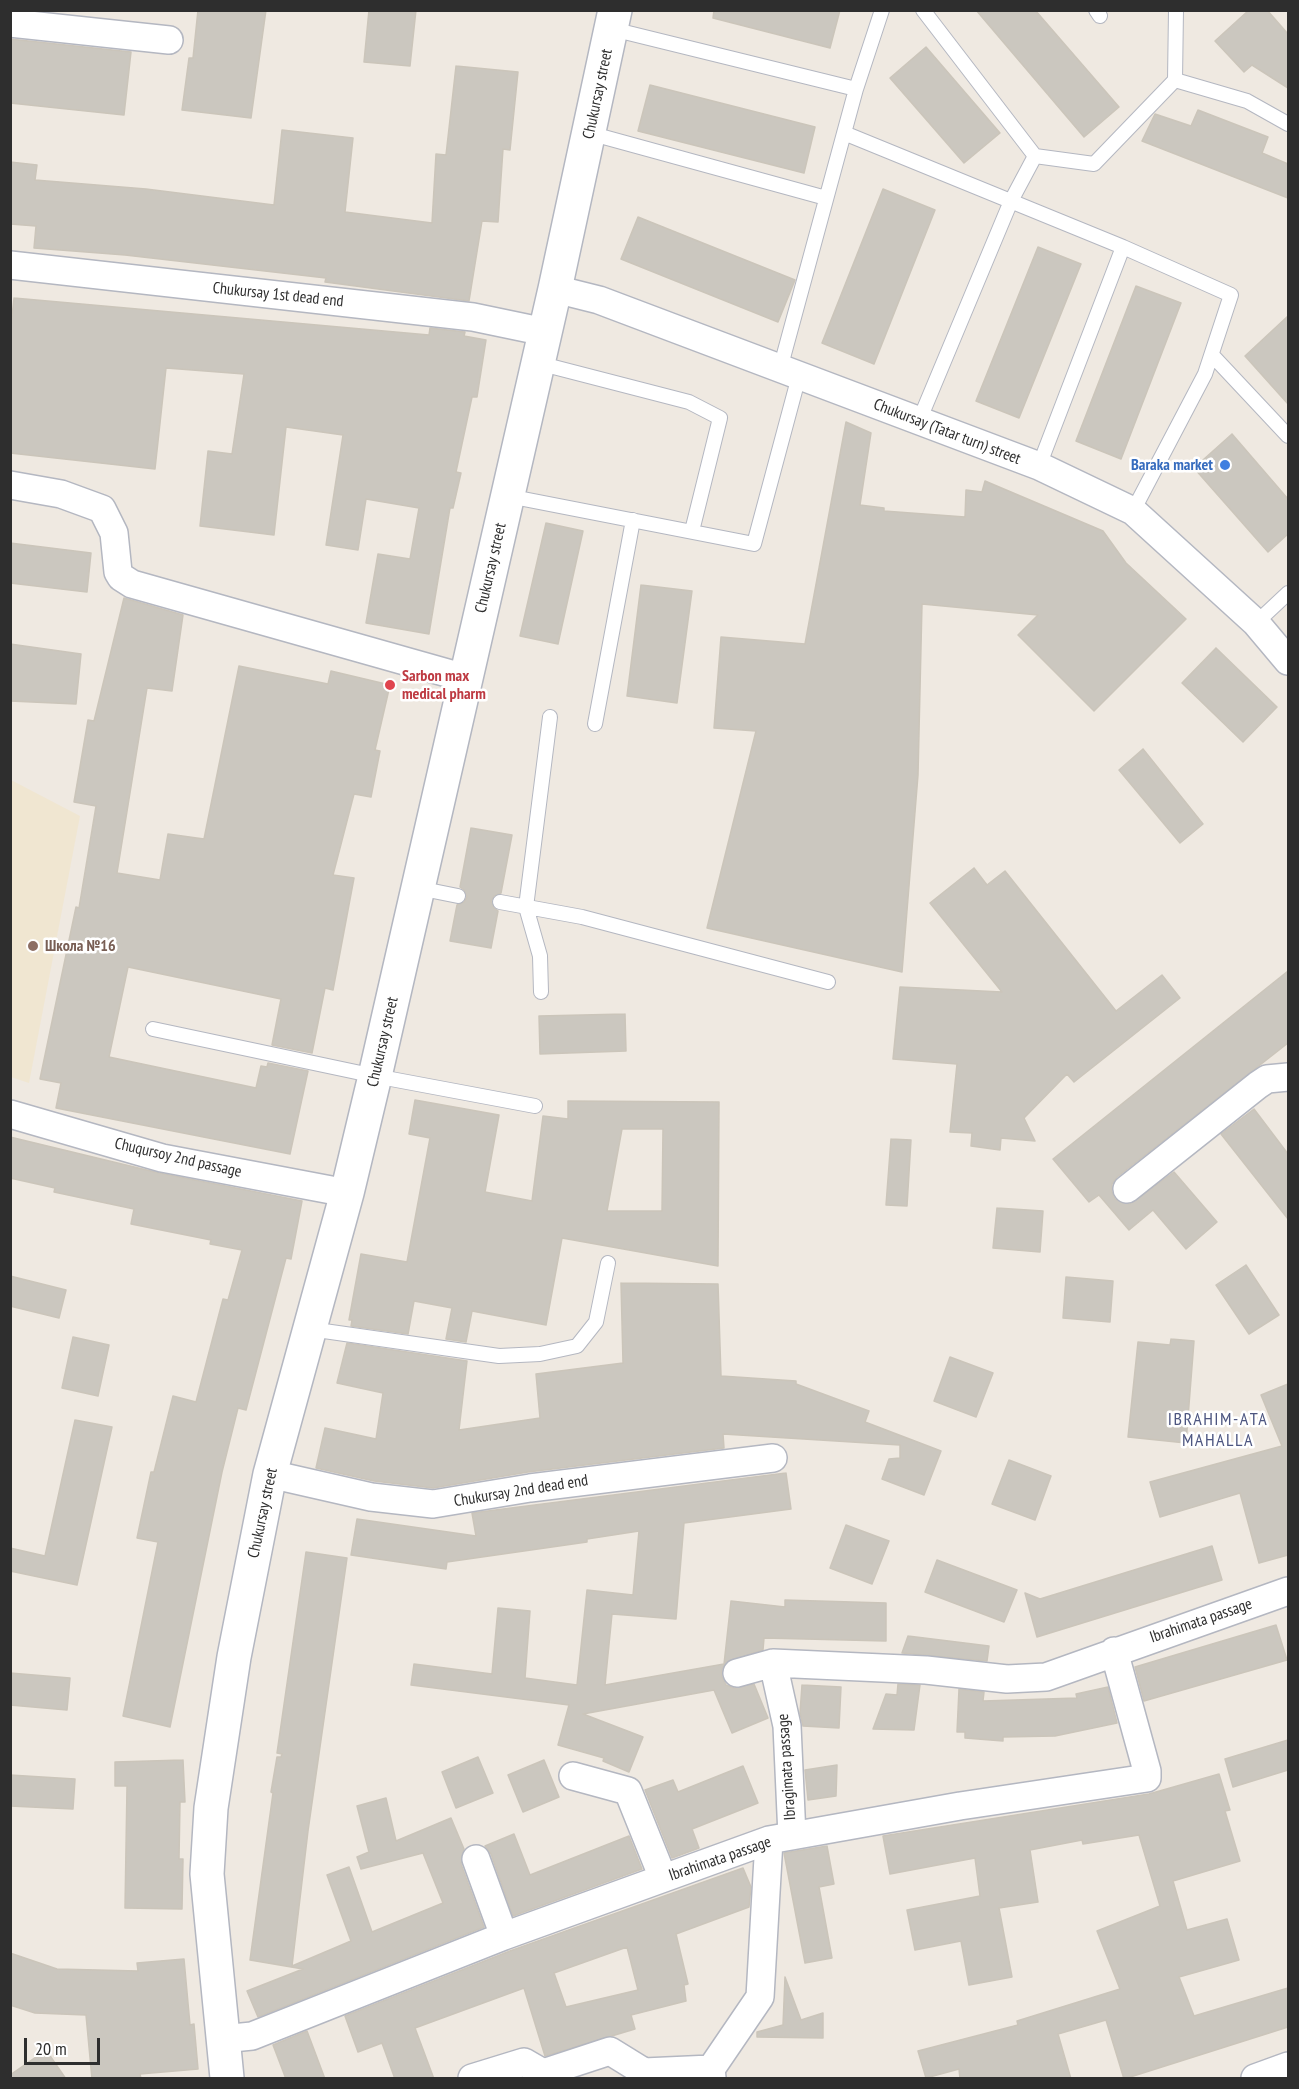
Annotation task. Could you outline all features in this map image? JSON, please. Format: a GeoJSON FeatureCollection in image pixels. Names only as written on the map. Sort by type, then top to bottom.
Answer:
{"type":"FeatureCollection","features":[{"type":"Feature","properties":{"kind":"street","name":"Chukursay street"},"geometry":{"type":"LineString","coordinates":[[227,2079],[207,1895],[211,1808],[234,1657],[270,1474],[347,1193],[375,1076],[555,289],[614,20]]}},
{"type":"Feature","properties":{"kind":"street"},"geometry":{"type":"LineString","coordinates":[[10,23],[169,40]]}},
{"type":"Feature","properties":{"kind":"street","name":"Chukursay 1st dead end"},"geometry":{"type":"LineString","coordinates":[[10,265],[473,317],[545,332]]}},
{"type":"Feature","properties":{"kind":"street","name":"Chukursay (Tatar turn) street"},"geometry":{"type":"LineString","coordinates":[[555,289],[599,300],[1039,466],[1133,511],[1256,623],[1288,661]]}},
{"type":"Feature","properties":{"kind":"street"},"geometry":{"type":"LineString","coordinates":[[10,485],[61,494],[102,509],[114,533],[118,572],[121,578],[132,584],[465,678]]}},
{"type":"Feature","properties":{"kind":"street"},"geometry":{"type":"LineString","coordinates":[[1127,1189],[1258,1085],[1268,1079],[1288,1077]]}},
{"type":"Feature","properties":{"kind":"street","name":"Chuqursoy 2nd passage"},"geometry":{"type":"LineString","coordinates":[[10,1114],[162,1158],[347,1193]]}},
{"type":"Feature","properties":{"kind":"street","name":"Chukursay 2nd dead end"},"geometry":{"type":"LineString","coordinates":[[270,1474],[371,1497],[433,1504],[530,1488],[773,1458]]}},
{"type":"Feature","properties":{"kind":"street","name":"Ibrahimаta passage"},"geometry":{"type":"LineString","coordinates":[[737,1673],[773,1663],[926,1670],[1007,1679],[1046,1677],[1288,1591]]}},
{"type":"Feature","properties":{"kind":"street","name":"Ibrahimаta passage"},"geometry":{"type":"LineString","coordinates":[[222,2039],[252,2036],[504,1936],[781,1838],[960,1806],[1147,1778],[1114,1652]]}},
{"type":"Feature","properties":{"kind":"street","name":"Ibragimаta passage"},"geometry":{"type":"LineString","coordinates":[[711,2074],[760,1997],[781,1838],[788,1726],[773,1663]]}},
{"type":"Feature","properties":{"kind":"street"},"geometry":{"type":"LineString","coordinates":[[573,1776],[628,1791],[663,1878]]}},
{"type":"Feature","properties":{"kind":"street"},"geometry":{"type":"LineString","coordinates":[[476,1859],[504,1936]]}},
{"type":"Feature","properties":{"kind":"street"},"geometry":{"type":"LineString","coordinates":[[472,2079],[524,2062],[543,2073],[610,2051],[644,2072],[711,2074]]}},
{"type":"Feature","properties":{"kind":"street"},"geometry":{"type":"LineString","coordinates":[[1255,2079],[1288,2066]]}},
{"type":"Feature","properties":{"kind":"lane"},"geometry":{"type":"LineString","coordinates":[[508,496],[754,544],[826,198],[856,90],[882,10]]}},
{"type":"Feature","properties":{"kind":"lane"},"geometry":{"type":"LineString","coordinates":[[923,10],[1035,156],[1094,164],[1175,80],[1176,10]]}},
{"type":"Feature","properties":{"kind":"lane"},"geometry":{"type":"LineString","coordinates":[[614,20],[856,90]]}},
{"type":"Feature","properties":{"kind":"lane"},"geometry":{"type":"LineString","coordinates":[[1175,80],[1247,101],[1288,124]]}},
{"type":"Feature","properties":{"kind":"lane"},"geometry":{"type":"LineString","coordinates":[[589,133],[826,198]]}},
{"type":"Feature","properties":{"kind":"lane"},"geometry":{"type":"LineString","coordinates":[[844,133],[1123,247],[1231,295],[1205,374],[1133,511]]}},
{"type":"Feature","properties":{"kind":"lane"},"geometry":{"type":"LineString","coordinates":[[919,421],[1011,201],[1035,156]]}},
{"type":"Feature","properties":{"kind":"lane"},"geometry":{"type":"LineString","coordinates":[[1039,466],[1123,247]]}},
{"type":"Feature","properties":{"kind":"lane"},"geometry":{"type":"LineString","coordinates":[[1212,355],[1288,436]]}},
{"type":"Feature","properties":{"kind":"lane"},"geometry":{"type":"LineString","coordinates":[[538,363],[689,402],[720,418],[692,531]]}},
{"type":"Feature","properties":{"kind":"lane"},"geometry":{"type":"LineString","coordinates":[[595,724],[633,520]]}},
{"type":"Feature","properties":{"kind":"lane"},"geometry":{"type":"LineString","coordinates":[[1256,623],[1288,594]]}},
{"type":"Feature","properties":{"kind":"lane"},"geometry":{"type":"LineString","coordinates":[[541,992],[540,956],[526,907],[550,717]]}},
{"type":"Feature","properties":{"kind":"lane"},"geometry":{"type":"LineString","coordinates":[[418,888],[458,896]]}},
{"type":"Feature","properties":{"kind":"lane"},"geometry":{"type":"LineString","coordinates":[[500,903],[582,917],[828,982]]}},
{"type":"Feature","properties":{"kind":"lane"},"geometry":{"type":"LineString","coordinates":[[153,1029],[375,1076],[535,1106]]}},
{"type":"Feature","properties":{"kind":"lane"},"geometry":{"type":"LineString","coordinates":[[310,1329],[499,1356],[540,1354],[577,1346],[596,1322],[608,1263]]}},
{"type":"Feature","properties":{"kind":"shaded area","name":"Школа №16"},"geometry":{"type":"Polygon","coordinates":[[[11,780],[80,816],[29,1083],[11,1077],[11,780]]]}},
{"type":"Feature","properties":{"kind":"building"},"geometry":{"type":"Polygon","coordinates":[[[198,10],[266,10],[251,118],[182,110],[189,58],[193,58],[198,10]]]}},
{"type":"Feature","properties":{"kind":"building"},"geometry":{"type":"Polygon","coordinates":[[[369,10],[416,10],[410,66],[364,62],[369,10]]]}},
{"type":"Feature","properties":{"kind":"building"},"geometry":{"type":"Polygon","coordinates":[[[714,10],[840,10],[830,48],[713,18],[714,10]]]}},
{"type":"Feature","properties":{"kind":"building"},"geometry":{"type":"Polygon","coordinates":[[[976,10],[1035,10],[1119,107],[1084,137],[976,10]]]}},
{"type":"Feature","properties":{"kind":"building"},"geometry":{"type":"Polygon","coordinates":[[[1249,10],[1267,10],[1288,34],[1288,88],[1252,65],[1244,72],[1215,41],[1249,10]]]}},
{"type":"Feature","properties":{"kind":"building"},"geometry":{"type":"Polygon","coordinates":[[[10,39],[131,52],[124,115],[10,103],[10,39]]]}},
{"type":"Feature","properties":{"kind":"building"},"geometry":{"type":"Polygon","coordinates":[[[926,47],[1000,133],[964,163],[890,78],[926,47]]]}},
{"type":"Feature","properties":{"kind":"building"},"geometry":{"type":"Polygon","coordinates":[[[456,66],[518,72],[510,150],[503,149],[498,222],[482,221],[469,301],[325,282],[326,278],[125,255],[34,248],[36,226],[10,224],[10,162],[37,165],[35,180],[146,189],[274,205],[282,130],[353,138],[345,212],[432,223],[436,154],[446,155],[456,66]]]}},
{"type":"Feature","properties":{"kind":"building"},"geometry":{"type":"Polygon","coordinates":[[[650,85],[815,127],[804,173],[638,131],[650,85]]]}},
{"type":"Feature","properties":{"kind":"building"},"geometry":{"type":"Polygon","coordinates":[[[1198,110],[1268,137],[1262,153],[1288,164],[1288,198],[1142,141],[1155,114],[1191,126],[1198,110]]]}},
{"type":"Feature","properties":{"kind":"building"},"geometry":{"type":"Polygon","coordinates":[[[883,189],[935,210],[874,364],[822,343],[883,189]]]}},
{"type":"Feature","properties":{"kind":"building"},"geometry":{"type":"Polygon","coordinates":[[[638,217],[795,280],[778,322],[621,259],[638,217]]]}},
{"type":"Feature","properties":{"kind":"building"},"geometry":{"type":"Polygon","coordinates":[[[1038,247],[1081,264],[1019,418],[976,401],[1038,247]]]}},
{"type":"Feature","properties":{"kind":"building"},"geometry":{"type":"Polygon","coordinates":[[[1136,286],[1181,303],[1121,459],[1076,441],[1136,286]]]}},
{"type":"Feature","properties":{"kind":"building"},"geometry":{"type":"Polygon","coordinates":[[[14,298],[429,335],[430,328],[465,332],[464,336],[486,340],[477,397],[472,397],[456,472],[461,473],[453,508],[450,508],[429,634],[366,623],[378,554],[410,559],[419,508],[366,499],[358,550],[326,545],[343,435],[286,427],[274,535],[200,526],[208,451],[232,454],[244,374],[166,368],[155,469],[10,453],[10,335],[14,298]]]}},
{"type":"Feature","properties":{"kind":"building"},"geometry":{"type":"Polygon","coordinates":[[[1288,316],[1288,404],[1245,356],[1288,316]]]}},
{"type":"Feature","properties":{"kind":"building"},"geometry":{"type":"Polygon","coordinates":[[[846,422],[871,433],[860,505],[884,508],[884,511],[965,517],[966,490],[982,492],[985,481],[1103,531],[1126,563],[1186,619],[1094,711],[1018,635],[1038,615],[922,604],[918,775],[902,972],[707,928],[756,731],[714,728],[721,637],[805,644],[846,422]]]}},
{"type":"Feature","properties":{"kind":"building"},"geometry":{"type":"Polygon","coordinates":[[[1232,434],[1288,499],[1288,534],[1268,552],[1194,468],[1232,434]]]}},
{"type":"Feature","properties":{"kind":"building"},"geometry":{"type":"Polygon","coordinates":[[[546,523],[583,531],[558,644],[520,636],[546,523]]]}},
{"type":"Feature","properties":{"kind":"building"},"geometry":{"type":"Polygon","coordinates":[[[10,543],[91,553],[87,592],[10,583],[10,543]]]}},
{"type":"Feature","properties":{"kind":"building"},"geometry":{"type":"Polygon","coordinates":[[[641,585],[692,591],[677,703],[627,696],[641,585]]]}},
{"type":"Feature","properties":{"kind":"building"},"geometry":{"type":"Polygon","coordinates":[[[124,598],[183,615],[172,691],[147,688],[117,873],[160,880],[168,834],[204,839],[239,666],[328,684],[331,671],[390,685],[375,750],[380,751],[371,797],[354,794],[333,875],[354,878],[333,990],[325,988],[312,1053],[272,1045],[281,999],[128,967],[109,1057],[256,1088],[261,1066],[267,1067],[268,1063],[308,1071],[290,1154],[56,1108],[61,1083],[40,1079],[76,907],[79,908],[96,806],[74,802],[88,720],[94,721],[124,598]]]}},
{"type":"Feature","properties":{"kind":"building"},"geometry":{"type":"Polygon","coordinates":[[[10,644],[81,654],[76,704],[10,701],[10,644]]]}},
{"type":"Feature","properties":{"kind":"building"},"geometry":{"type":"Polygon","coordinates":[[[1216,648],[1277,707],[1243,742],[1182,683],[1216,648]]]}},
{"type":"Feature","properties":{"kind":"building"},"geometry":{"type":"Polygon","coordinates":[[[1143,749],[1203,824],[1180,843],[1119,770],[1143,749]]]}},
{"type":"Feature","properties":{"kind":"building"},"geometry":{"type":"Polygon","coordinates":[[[471,828],[512,835],[501,893],[494,896],[491,901],[498,911],[491,948],[450,941],[457,905],[464,902],[467,897],[460,887],[471,828]]]}},
{"type":"Feature","properties":{"kind":"building"},"geometry":{"type":"Polygon","coordinates":[[[974,868],[987,885],[1005,871],[1116,1011],[1162,975],[1180,998],[1074,1082],[1067,1074],[1024,1118],[1035,1141],[1001,1138],[1000,1150],[971,1146],[972,1133],[950,1132],[957,1064],[893,1059],[900,987],[1002,992],[930,903],[974,868]]]}},
{"type":"Feature","properties":{"kind":"building"},"geometry":{"type":"Polygon","coordinates":[[[1288,971],[1288,1043],[1117,1177],[1112,1184],[1115,1199],[1130,1204],[1174,1172],[1217,1222],[1186,1249],[1153,1210],[1129,1230],[1099,1195],[1089,1202],[1053,1159],[1288,971]]]}},
{"type":"Feature","properties":{"kind":"building"},"geometry":{"type":"Polygon","coordinates":[[[625,1014],[626,1051],[540,1054],[539,1016],[625,1014]]]}},
{"type":"Feature","properties":{"kind":"building"},"geometry":{"type":"Polygon","coordinates":[[[415,1100],[499,1115],[485,1192],[532,1201],[543,1116],[568,1119],[568,1101],[719,1102],[718,1266],[562,1238],[546,1325],[472,1311],[466,1342],[446,1339],[452,1308],[414,1301],[408,1334],[351,1326],[352,1320],[349,1320],[361,1254],[407,1262],[430,1138],[409,1134],[415,1100]],[[622,1129],[607,1211],[662,1211],[663,1129],[622,1129]]]}},
{"type":"Feature","properties":{"kind":"building"},"geometry":{"type":"Polygon","coordinates":[[[1254,1109],[1288,1154],[1288,1219],[1221,1134],[1254,1109]]]}},
{"type":"Feature","properties":{"kind":"building"},"geometry":{"type":"Polygon","coordinates":[[[10,1137],[159,1173],[302,1201],[291,1259],[286,1258],[246,1410],[238,1408],[222,1472],[170,1727],[123,1716],[158,1542],[137,1538],[151,1472],[154,1472],[173,1396],[196,1402],[223,1299],[228,1300],[242,1250],[210,1244],[211,1240],[131,1224],[134,1209],[54,1192],[55,1188],[10,1178],[10,1137]]]}},
{"type":"Feature","properties":{"kind":"building"},"geometry":{"type":"Polygon","coordinates":[[[891,1139],[911,1140],[907,1206],[886,1205],[891,1139]]]}},
{"type":"Feature","properties":{"kind":"building"},"geometry":{"type":"Polygon","coordinates":[[[997,1208],[1043,1211],[1040,1252],[993,1248],[997,1208]]]}},
{"type":"Feature","properties":{"kind":"building"},"geometry":{"type":"Polygon","coordinates":[[[1246,1265],[1279,1315],[1249,1334],[1216,1285],[1246,1265]]]}},
{"type":"Feature","properties":{"kind":"building"},"geometry":{"type":"Polygon","coordinates":[[[10,1276],[66,1290],[59,1318],[10,1306],[10,1276]]]}},
{"type":"Feature","properties":{"kind":"building"},"geometry":{"type":"Polygon","coordinates":[[[1066,1277],[1113,1281],[1110,1322],[1063,1318],[1066,1277]]]}},
{"type":"Feature","properties":{"kind":"building"},"geometry":{"type":"Polygon","coordinates":[[[621,1283],[718,1284],[721,1376],[796,1381],[796,1384],[869,1411],[865,1422],[941,1451],[924,1495],[882,1479],[889,1459],[900,1458],[900,1445],[723,1434],[724,1448],[528,1472],[433,1488],[374,1481],[316,1468],[325,1428],[376,1439],[383,1393],[337,1383],[347,1343],[467,1361],[459,1430],[540,1418],[536,1374],[623,1363],[621,1283]]]}},
{"type":"Feature","properties":{"kind":"building"},"geometry":{"type":"Polygon","coordinates":[[[73,1337],[109,1345],[98,1396],[62,1388],[73,1337]]]}},
{"type":"Feature","properties":{"kind":"building"},"geometry":{"type":"Polygon","coordinates":[[[1171,1339],[1194,1341],[1186,1443],[1128,1437],[1138,1342],[1170,1345],[1171,1339]]]}},
{"type":"Feature","properties":{"kind":"building"},"geometry":{"type":"Polygon","coordinates":[[[950,1357],[993,1373],[976,1417],[934,1401],[950,1357]]]}},
{"type":"Feature","properties":{"kind":"building"},"geometry":{"type":"Polygon","coordinates":[[[1288,1384],[1288,1555],[1259,1563],[1240,1493],[1160,1517],[1150,1482],[1282,1446],[1261,1395],[1288,1384]]]}},
{"type":"Feature","properties":{"kind":"building"},"geometry":{"type":"Polygon","coordinates":[[[75,1420],[112,1427],[77,1585],[10,1571],[10,1548],[45,1556],[75,1420]]]}},
{"type":"Feature","properties":{"kind":"building"},"geometry":{"type":"Polygon","coordinates":[[[1009,1460],[1051,1476],[1035,1520],[992,1504],[1009,1460]]]}},
{"type":"Feature","properties":{"kind":"building"},"geometry":{"type":"Polygon","coordinates":[[[786,1473],[791,1509],[684,1523],[676,1619],[612,1614],[605,1685],[724,1664],[731,1601],[785,1607],[785,1600],[886,1603],[886,1641],[764,1638],[763,1650],[726,1662],[722,1669],[722,1677],[726,1685],[734,1688],[754,1684],[768,1718],[732,1733],[714,1690],[583,1714],[643,1737],[629,1772],[603,1761],[604,1758],[558,1745],[569,1705],[411,1685],[414,1664],[492,1674],[498,1608],[530,1611],[525,1678],[577,1685],[587,1590],[633,1595],[639,1531],[587,1539],[587,1542],[447,1562],[446,1569],[351,1555],[357,1519],[476,1536],[472,1513],[786,1473]]]}},
{"type":"Feature","properties":{"kind":"building"},"geometry":{"type":"Polygon","coordinates":[[[846,1525],[889,1541],[872,1584],[830,1568],[846,1525]]]}},
{"type":"Feature","properties":{"kind":"building"},"geometry":{"type":"Polygon","coordinates":[[[1212,1546],[1222,1580],[1037,1637],[1025,1593],[1040,1599],[1212,1546]]]}},
{"type":"Feature","properties":{"kind":"building"},"geometry":{"type":"Polygon","coordinates":[[[306,1552],[347,1558],[308,1831],[292,1966],[351,1941],[327,1875],[349,1867],[372,1932],[443,1903],[423,1853],[361,1869],[357,1857],[369,1852],[357,1806],[386,1798],[396,1841],[451,1818],[464,1849],[461,1864],[484,1927],[258,2017],[247,1991],[303,1969],[250,1960],[273,1793],[271,1792],[277,1757],[281,1757],[282,1754],[277,1753],[306,1552]]]}},
{"type":"Feature","properties":{"kind":"building"},"geometry":{"type":"Polygon","coordinates":[[[937,1560],[1017,1590],[1004,1622],[925,1592],[937,1560]]]}},
{"type":"Feature","properties":{"kind":"building"},"geometry":{"type":"Polygon","coordinates":[[[1276,1625],[1287,1660],[1144,1701],[1135,1667],[1276,1625]]]}},
{"type":"Feature","properties":{"kind":"building"},"geometry":{"type":"Polygon","coordinates":[[[908,1636],[989,1646],[987,1661],[902,1653],[908,1636]]]}},
{"type":"Feature","properties":{"kind":"building"},"geometry":{"type":"Polygon","coordinates":[[[10,1673],[70,1678],[67,1710],[10,1705],[10,1673]]]}},
{"type":"Feature","properties":{"kind":"building"},"geometry":{"type":"Polygon","coordinates":[[[898,1684],[920,1685],[914,1730],[873,1729],[886,1694],[897,1695],[898,1684]]]}},
{"type":"Feature","properties":{"kind":"building"},"geometry":{"type":"Polygon","coordinates":[[[802,1685],[841,1687],[839,1728],[803,1726],[800,1713],[802,1685]]]}},
{"type":"Feature","properties":{"kind":"building"},"geometry":{"type":"Polygon","coordinates":[[[1108,1687],[1117,1723],[1055,1736],[1003,1737],[1003,1741],[965,1738],[965,1732],[957,1732],[959,1689],[984,1692],[983,1701],[1077,1698],[1076,1694],[1108,1687]]]}},
{"type":"Feature","properties":{"kind":"building"},"geometry":{"type":"Polygon","coordinates":[[[1288,1740],[1288,1770],[1233,1787],[1225,1759],[1288,1740]]]}},
{"type":"Feature","properties":{"kind":"building"},"geometry":{"type":"Polygon","coordinates":[[[478,1757],[493,1793],[456,1808],[442,1772],[478,1757]]]}},
{"type":"Feature","properties":{"kind":"building"},"geometry":{"type":"Polygon","coordinates":[[[183,1760],[185,1802],[180,1802],[179,1859],[183,1859],[182,1909],[125,1908],[127,1786],[115,1786],[115,1762],[183,1760]]]}},
{"type":"Feature","properties":{"kind":"building"},"geometry":{"type":"Polygon","coordinates":[[[544,1760],[559,1797],[523,1812],[508,1775],[544,1760]]]}},
{"type":"Feature","properties":{"kind":"building"},"geometry":{"type":"Polygon","coordinates":[[[837,1765],[836,1796],[808,1800],[805,1770],[837,1765]]]}},
{"type":"Feature","properties":{"kind":"building"},"geometry":{"type":"Polygon","coordinates":[[[743,1766],[758,1803],[692,1829],[699,1848],[672,1858],[645,1790],[673,1780],[678,1792],[743,1766]]]}},
{"type":"Feature","properties":{"kind":"building"},"geometry":{"type":"Polygon","coordinates":[[[1219,1774],[1230,1810],[1225,1811],[1240,1861],[1173,1881],[1187,1930],[1227,1919],[1239,1960],[1179,1977],[1194,2016],[1288,1988],[1288,2027],[1124,2079],[1106,2020],[1058,2034],[1071,2079],[960,2079],[959,2069],[926,2078],[918,2051],[1018,2025],[1017,2021],[1120,1989],[1097,1931],[1160,1906],[1139,1835],[1083,1844],[1082,1840],[1030,1850],[1038,1902],[999,1908],[1012,1977],[969,1985],[961,1941],[915,1950],[907,1910],[980,1896],[975,1858],[890,1874],[883,1836],[1149,1794],[1219,1774]]]}},
{"type":"Feature","properties":{"kind":"building"},"geometry":{"type":"Polygon","coordinates":[[[10,1775],[75,1779],[73,1809],[10,1806],[10,1775]]]}},
{"type":"Feature","properties":{"kind":"building"},"geometry":{"type":"Polygon","coordinates":[[[514,1834],[530,1875],[629,1836],[642,1869],[513,1916],[491,1854],[485,1846],[514,1834]]]}},
{"type":"Feature","properties":{"kind":"building"},"geometry":{"type":"Polygon","coordinates":[[[827,1846],[834,1884],[819,1887],[832,1958],[805,1963],[784,1853],[827,1846]]]}},
{"type":"Feature","properties":{"kind":"building"},"geometry":{"type":"Polygon","coordinates":[[[743,1868],[751,1887],[749,1907],[676,1934],[688,1984],[684,1985],[686,2001],[631,2015],[635,2029],[545,2056],[524,1988],[415,2028],[434,2079],[395,2079],[382,2043],[358,2052],[345,2016],[510,1951],[743,1868]],[[627,1947],[554,1973],[566,2007],[638,1990],[627,1947]]]}},
{"type":"Feature","properties":{"kind":"building"},"geometry":{"type":"Polygon","coordinates":[[[10,1953],[57,1969],[138,1971],[137,1963],[184,1959],[190,2025],[194,2024],[198,2069],[140,2074],[141,2079],[92,2079],[86,2015],[35,2013],[10,2005],[10,1953]]]}},
{"type":"Feature","properties":{"kind":"building"},"geometry":{"type":"Polygon","coordinates":[[[785,1977],[801,2020],[823,2013],[823,2038],[757,2037],[757,2032],[783,2025],[785,1977]]]}},
{"type":"Feature","properties":{"kind":"building"},"geometry":{"type":"Polygon","coordinates":[[[307,2031],[325,2079],[286,2079],[273,2045],[307,2031]]]}},
{"type":"Feature","properties":{"kind":"building"},"geometry":{"type":"Polygon","coordinates":[[[46,2050],[66,2079],[10,2079],[10,2075],[46,2050]]]}},
{"type":"Feature","properties":{"kind":"place","name":"Baraka market"},"geometry":{"type":"Point","coordinates":[1225,465]}},
{"type":"Feature","properties":{"kind":"place","name":"Sarbon max medical pharm"},"geometry":{"type":"Point","coordinates":[390,685]}},
{"type":"Feature","properties":{"kind":"place","name":"Школа №16"},"geometry":{"type":"Point","coordinates":[33,946]}},
{"type":"Feature","properties":{"kind":"district","name":"IBRAHIM-АTA MAHALLA"},"geometry":{"type":"Point","coordinates":[1218,1430]}}]}
